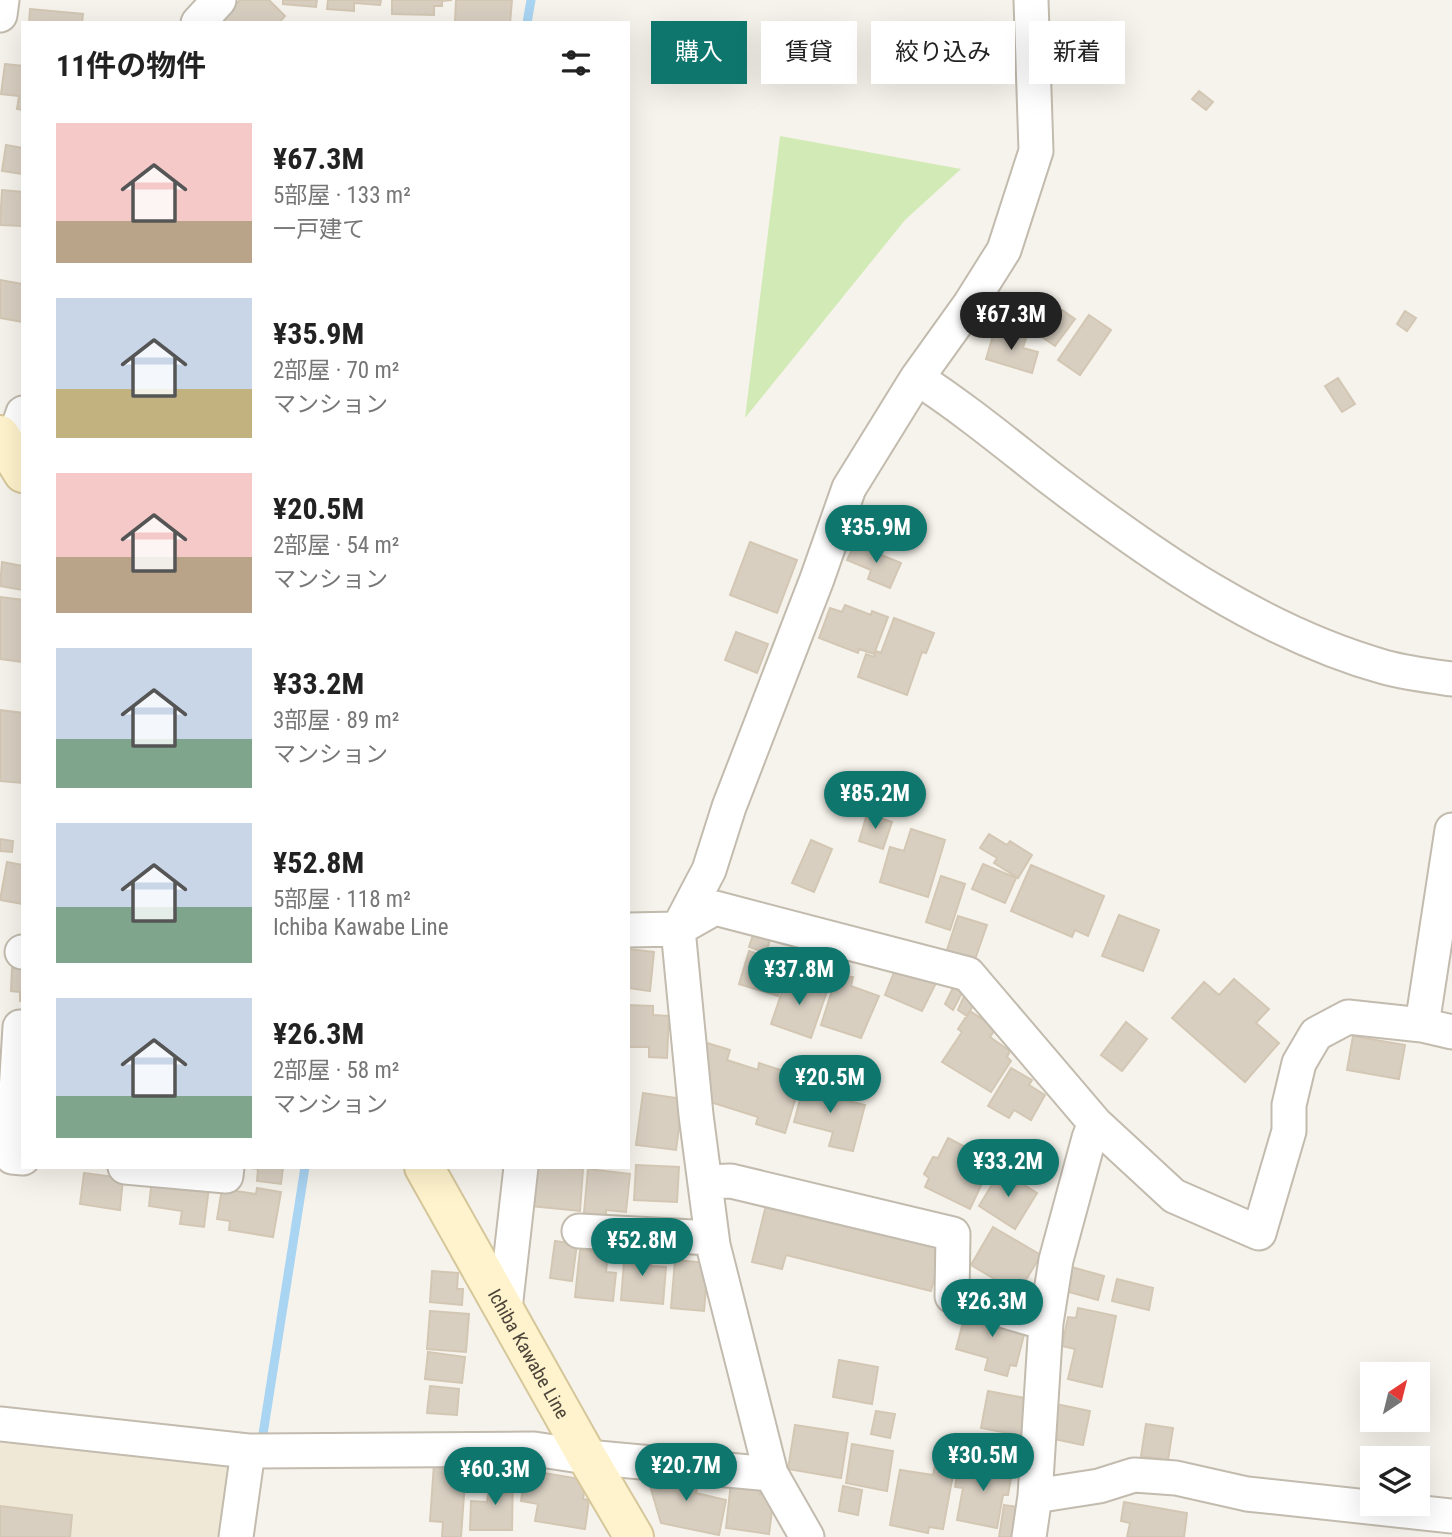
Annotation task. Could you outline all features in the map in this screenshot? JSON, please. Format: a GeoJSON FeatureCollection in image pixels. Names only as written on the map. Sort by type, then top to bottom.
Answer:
{"type":"FeatureCollection","features":[{"type":"Feature","properties":{"kind":"main road","name":"Ichiba Kawabe Line"},"geometry":{"type":"LineString","coordinates":[[425,1169],[634,1537]]}},
{"type":"Feature","properties":{"kind":"street"},"geometry":{"type":"LineString","coordinates":[[0,15],[2,0]]}},
{"type":"Feature","properties":{"kind":"street"},"geometry":{"type":"LineString","coordinates":[[200,21],[219,0]]}},
{"type":"Feature","properties":{"kind":"street"},"geometry":{"type":"LineString","coordinates":[[807,1537],[771,1474],[712,1238],[692,1077],[678,929],[709,870],[729,807],[849,488],[917,378],[970,304],[1003,250],[1036,151],[1031,0]]}},
{"type":"Feature","properties":{"kind":"street"},"geometry":{"type":"LineString","coordinates":[[917,378],[958,404],[1135,541],[1221,596],[1301,638],[1386,668],[1452,680]]}},
{"type":"Feature","properties":{"kind":"street"},"geometry":{"type":"LineString","coordinates":[[11,453],[21,420]]}},
{"type":"Feature","properties":{"kind":"street"},"geometry":{"type":"LineString","coordinates":[[630,930],[678,929],[715,908],[968,974],[1095,1124],[1174,1196],[1259,1233],[1289,1131],[1289,1105],[1298,1063],[1316,1034],[1348,1017],[1437,1029],[1452,830]]}},
{"type":"Feature","properties":{"kind":"street"},"geometry":{"type":"LineString","coordinates":[[21,1027],[12,1157],[21,1158]]}},
{"type":"Feature","properties":{"kind":"street"},"geometry":{"type":"LineString","coordinates":[[1029,1537],[1035,1496],[1046,1322],[1056,1260],[1095,1124]]}},
{"type":"Feature","properties":{"kind":"street"},"geometry":{"type":"LineString","coordinates":[[147,1169],[226,1176],[227,1169]]}},
{"type":"Feature","properties":{"kind":"street"},"geometry":{"type":"LineString","coordinates":[[505,1309],[521,1169]]}},
{"type":"Feature","properties":{"kind":"street"},"geometry":{"type":"LineString","coordinates":[[705,1182],[731,1181],[953,1234],[952,1296],[1046,1322]]}},
{"type":"Feature","properties":{"kind":"street"},"geometry":{"type":"LineString","coordinates":[[579,1231],[712,1238]]}},
{"type":"Feature","properties":{"kind":"street"},"geometry":{"type":"LineString","coordinates":[[0,1424],[248,1451],[534,1449],[587,1457],[771,1474]]}},
{"type":"Feature","properties":{"kind":"street"},"geometry":{"type":"LineString","coordinates":[[236,1537],[248,1451]]}},
{"type":"Feature","properties":{"kind":"street"},"geometry":{"type":"LineString","coordinates":[[1035,1496],[1099,1486],[1134,1475],[1176,1478],[1247,1494],[1452,1516]]}},
{"type":"Feature","properties":{"kind":"shaded area"},"geometry":{"type":"Polygon","coordinates":[[[0,1432],[238,1460],[227,1537],[0,1537],[0,1432]]]}},
{"type":"Feature","properties":{"kind":"green space"},"geometry":{"type":"Polygon","coordinates":[[[780,136],[961,169],[905,220],[745,418],[780,136]]]}},
{"type":"Feature","properties":{"kind":"building"},"geometry":{"type":"Polygon","coordinates":[[[240,0],[269,0],[285,16],[281,21],[222,19],[240,0]]]}},
{"type":"Feature","properties":{"kind":"building"},"geometry":{"type":"Polygon","coordinates":[[[283,0],[317,0],[316,7],[283,4],[283,0]]]}},
{"type":"Feature","properties":{"kind":"building"},"geometry":{"type":"Polygon","coordinates":[[[328,0],[381,0],[380,5],[354,3],[354,11],[327,9],[328,0]]]}},
{"type":"Feature","properties":{"kind":"building"},"geometry":{"type":"Polygon","coordinates":[[[392,0],[452,0],[442,1],[442,6],[434,6],[434,15],[392,14],[392,0]]]}},
{"type":"Feature","properties":{"kind":"building"},"geometry":{"type":"Polygon","coordinates":[[[456,0],[512,0],[510,21],[455,21],[456,0]]]}},
{"type":"Feature","properties":{"kind":"building"},"geometry":{"type":"Polygon","coordinates":[[[30,9],[83,14],[82,21],[29,21],[30,9]]]}},
{"type":"Feature","properties":{"kind":"building"},"geometry":{"type":"Polygon","coordinates":[[[5,64],[21,66],[21,110],[17,109],[19,96],[1,94],[5,64]]]}},
{"type":"Feature","properties":{"kind":"building"},"geometry":{"type":"Polygon","coordinates":[[[1199,91],[1213,102],[1206,110],[1192,99],[1199,91]]]}},
{"type":"Feature","properties":{"kind":"building"},"geometry":{"type":"Polygon","coordinates":[[[6,145],[21,148],[21,174],[2,171],[6,145]]]}},
{"type":"Feature","properties":{"kind":"building"},"geometry":{"type":"Polygon","coordinates":[[[2,190],[21,192],[21,226],[0,225],[2,190]]]}},
{"type":"Feature","properties":{"kind":"building"},"geometry":{"type":"Polygon","coordinates":[[[0,280],[21,284],[21,322],[0,318],[0,280]]]}},
{"type":"Feature","properties":{"kind":"building"},"geometry":{"type":"Polygon","coordinates":[[[1055,305],[1075,319],[1055,346],[1036,333],[1055,305]]]}},
{"type":"Feature","properties":{"kind":"building"},"geometry":{"type":"Polygon","coordinates":[[[1405,311],[1416,318],[1407,331],[1397,324],[1405,311]]]}},
{"type":"Feature","properties":{"kind":"building"},"geometry":{"type":"Polygon","coordinates":[[[1089,315],[1111,330],[1080,375],[1058,360],[1089,315]]]}},
{"type":"Feature","properties":{"kind":"building"},"geometry":{"type":"Polygon","coordinates":[[[995,329],[1026,338],[1023,348],[1038,352],[1032,373],[986,359],[995,329]]]}},
{"type":"Feature","properties":{"kind":"building"},"geometry":{"type":"Polygon","coordinates":[[[1338,378],[1355,404],[1342,412],[1325,386],[1338,378]]]}},
{"type":"Feature","properties":{"kind":"building"},"geometry":{"type":"Polygon","coordinates":[[[750,542],[797,560],[777,613],[730,595],[750,542]]]}},
{"type":"Feature","properties":{"kind":"building"},"geometry":{"type":"Polygon","coordinates":[[[855,544],[901,563],[890,588],[868,579],[871,570],[847,560],[855,544]]]}},
{"type":"Feature","properties":{"kind":"building"},"geometry":{"type":"Polygon","coordinates":[[[2,562],[21,566],[21,590],[0,586],[2,562]]]}},
{"type":"Feature","properties":{"kind":"building"},"geometry":{"type":"Polygon","coordinates":[[[0,597],[21,600],[21,662],[0,659],[0,597]]]}},
{"type":"Feature","properties":{"kind":"building"},"geometry":{"type":"Polygon","coordinates":[[[845,605],[871,615],[872,611],[888,617],[874,654],[859,649],[858,653],[819,638],[830,608],[842,612],[845,605]]]}},
{"type":"Feature","properties":{"kind":"building"},"geometry":{"type":"Polygon","coordinates":[[[894,618],[934,633],[926,653],[922,652],[907,695],[858,677],[866,654],[874,657],[876,651],[881,653],[894,618]]]}},
{"type":"Feature","properties":{"kind":"building"},"geometry":{"type":"Polygon","coordinates":[[[736,632],[768,644],[757,673],[725,660],[736,632]]]}},
{"type":"Feature","properties":{"kind":"building"},"geometry":{"type":"Polygon","coordinates":[[[0,710],[21,713],[21,783],[0,781],[0,710]]]}},
{"type":"Feature","properties":{"kind":"building"},"geometry":{"type":"Polygon","coordinates":[[[867,814],[892,822],[883,849],[859,841],[867,814]]]}},
{"type":"Feature","properties":{"kind":"building"},"geometry":{"type":"Polygon","coordinates":[[[911,829],[945,840],[928,897],[880,882],[890,847],[904,851],[911,829]]]}},
{"type":"Feature","properties":{"kind":"building"},"geometry":{"type":"Polygon","coordinates":[[[989,834],[1007,845],[1010,841],[1032,855],[1018,878],[994,863],[997,858],[980,848],[989,834]]]}},
{"type":"Feature","properties":{"kind":"building"},"geometry":{"type":"Polygon","coordinates":[[[0,839],[13,841],[12,852],[0,851],[0,839]]]}},
{"type":"Feature","properties":{"kind":"building"},"geometry":{"type":"Polygon","coordinates":[[[811,840],[832,849],[814,892],[792,883],[811,840]]]}},
{"type":"Feature","properties":{"kind":"building"},"geometry":{"type":"Polygon","coordinates":[[[7,862],[21,865],[21,904],[0,900],[7,862]]]}},
{"type":"Feature","properties":{"kind":"building"},"geometry":{"type":"Polygon","coordinates":[[[983,864],[1016,878],[1005,903],[972,889],[983,864]]]}},
{"type":"Feature","properties":{"kind":"building"},"geometry":{"type":"Polygon","coordinates":[[[1031,865],[1104,896],[1088,936],[1075,930],[1072,937],[1011,911],[1031,865]]]}},
{"type":"Feature","properties":{"kind":"building"},"geometry":{"type":"Polygon","coordinates":[[[941,876],[965,884],[950,930],[926,922],[941,876]]]}},
{"type":"Feature","properties":{"kind":"building"},"geometry":{"type":"Polygon","coordinates":[[[1119,915],[1159,930],[1143,971],[1102,956],[1119,915]]]}},
{"type":"Feature","properties":{"kind":"building"},"geometry":{"type":"Polygon","coordinates":[[[958,916],[987,925],[972,968],[944,959],[958,916]]]}},
{"type":"Feature","properties":{"kind":"building"},"geometry":{"type":"Polygon","coordinates":[[[753,935],[770,940],[766,953],[749,947],[753,935]]]}},
{"type":"Feature","properties":{"kind":"building"},"geometry":{"type":"Polygon","coordinates":[[[815,943],[836,950],[830,970],[809,963],[815,943]]]}},
{"type":"Feature","properties":{"kind":"building"},"geometry":{"type":"Polygon","coordinates":[[[630,949],[654,952],[650,991],[630,988],[630,949]]]}},
{"type":"Feature","properties":{"kind":"building"},"geometry":{"type":"Polygon","coordinates":[[[749,951],[786,963],[778,996],[739,984],[749,951]]]}},
{"type":"Feature","properties":{"kind":"building"},"geometry":{"type":"Polygon","coordinates":[[[897,965],[937,981],[922,1011],[885,995],[897,965]]]}},
{"type":"Feature","properties":{"kind":"building"},"geometry":{"type":"Polygon","coordinates":[[[12,968],[21,969],[21,1001],[20,992],[11,991],[12,968]]]}},
{"type":"Feature","properties":{"kind":"building"},"geometry":{"type":"Polygon","coordinates":[[[837,975],[853,977],[851,986],[879,996],[861,1038],[821,1025],[837,975]]]}},
{"type":"Feature","properties":{"kind":"building"},"geometry":{"type":"Polygon","coordinates":[[[787,977],[827,991],[811,1038],[771,1024],[787,977]]]}},
{"type":"Feature","properties":{"kind":"building"},"geometry":{"type":"Polygon","coordinates":[[[1234,979],[1269,1009],[1256,1023],[1279,1043],[1245,1082],[1172,1018],[1204,982],[1219,995],[1234,979]]]}},
{"type":"Feature","properties":{"kind":"building"},"geometry":{"type":"Polygon","coordinates":[[[954,986],[963,991],[953,1010],[945,1004],[954,986]]]}},
{"type":"Feature","properties":{"kind":"building"},"geometry":{"type":"Polygon","coordinates":[[[966,992],[977,999],[967,1016],[958,1010],[966,992]]]}},
{"type":"Feature","properties":{"kind":"building"},"geometry":{"type":"Polygon","coordinates":[[[630,1005],[653,1006],[653,1015],[669,1016],[667,1058],[649,1057],[649,1047],[630,1047],[630,1005]]]}},
{"type":"Feature","properties":{"kind":"building"},"geometry":{"type":"Polygon","coordinates":[[[970,1011],[996,1028],[990,1037],[1010,1051],[1007,1057],[1011,1061],[991,1092],[942,1062],[962,1032],[958,1029],[970,1011]]]}},
{"type":"Feature","properties":{"kind":"building"},"geometry":{"type":"Polygon","coordinates":[[[1126,1022],[1147,1039],[1122,1071],[1101,1055],[1126,1022]]]}},
{"type":"Feature","properties":{"kind":"building"},"geometry":{"type":"Polygon","coordinates":[[[1353,1036],[1405,1045],[1399,1079],[1347,1070],[1353,1036]]]}},
{"type":"Feature","properties":{"kind":"building"},"geometry":{"type":"Polygon","coordinates":[[[704,1042],[730,1050],[727,1060],[758,1070],[759,1063],[802,1077],[785,1133],[756,1124],[758,1117],[704,1100],[704,1042]]]}},
{"type":"Feature","properties":{"kind":"building"},"geometry":{"type":"Polygon","coordinates":[[[1011,1068],[1032,1080],[1029,1085],[1045,1095],[1031,1120],[1014,1110],[1009,1118],[988,1106],[1011,1068]]]}},
{"type":"Feature","properties":{"kind":"building"},"geometry":{"type":"Polygon","coordinates":[[[805,1081],[826,1086],[824,1095],[865,1105],[853,1151],[829,1146],[833,1132],[794,1122],[805,1081]]]}},
{"type":"Feature","properties":{"kind":"building"},"geometry":{"type":"Polygon","coordinates":[[[643,1093],[683,1099],[676,1150],[636,1145],[643,1093]]]}},
{"type":"Feature","properties":{"kind":"building"},"geometry":{"type":"Polygon","coordinates":[[[948,1138],[971,1150],[965,1163],[987,1173],[970,1209],[925,1187],[929,1178],[924,1174],[933,1157],[938,1158],[948,1138]]]}},
{"type":"Feature","properties":{"kind":"building"},"geometry":{"type":"Polygon","coordinates":[[[636,1165],[679,1167],[677,1202],[634,1200],[636,1165]]]}},
{"type":"Feature","properties":{"kind":"building"},"geometry":{"type":"Polygon","coordinates":[[[258,1169],[283,1169],[281,1184],[257,1181],[258,1169]]]}},
{"type":"Feature","properties":{"kind":"building"},"geometry":{"type":"Polygon","coordinates":[[[535,1169],[583,1169],[580,1211],[531,1206],[535,1169]]]}},
{"type":"Feature","properties":{"kind":"building"},"geometry":{"type":"Polygon","coordinates":[[[588,1169],[630,1174],[626,1212],[606,1210],[606,1216],[584,1213],[588,1169]]]}},
{"type":"Feature","properties":{"kind":"building"},"geometry":{"type":"Polygon","coordinates":[[[1001,1170],[1037,1193],[1015,1229],[979,1206],[1001,1170]]]}},
{"type":"Feature","properties":{"kind":"building"},"geometry":{"type":"Polygon","coordinates":[[[84,1173],[123,1178],[120,1210],[80,1204],[84,1173]]]}},
{"type":"Feature","properties":{"kind":"building"},"geometry":{"type":"Polygon","coordinates":[[[152,1179],[209,1187],[204,1227],[180,1224],[182,1211],[149,1206],[152,1179]]]}},
{"type":"Feature","properties":{"kind":"building"},"geometry":{"type":"Polygon","coordinates":[[[257,1188],[281,1192],[273,1237],[229,1230],[230,1221],[217,1219],[222,1189],[256,1194],[257,1188]]]}},
{"type":"Feature","properties":{"kind":"building"},"geometry":{"type":"Polygon","coordinates":[[[769,1193],[945,1237],[931,1291],[786,1255],[782,1269],[752,1262],[769,1193]]]}},
{"type":"Feature","properties":{"kind":"building"},"geometry":{"type":"Polygon","coordinates":[[[993,1227],[1041,1255],[1018,1293],[971,1265],[993,1227]]]}},
{"type":"Feature","properties":{"kind":"building"},"geometry":{"type":"Polygon","coordinates":[[[555,1241],[577,1244],[572,1281],[550,1278],[555,1241]]]}},
{"type":"Feature","properties":{"kind":"building"},"geometry":{"type":"Polygon","coordinates":[[[625,1249],[652,1252],[651,1266],[666,1267],[663,1304],[621,1300],[625,1249]]]}},
{"type":"Feature","properties":{"kind":"building"},"geometry":{"type":"Polygon","coordinates":[[[580,1250],[608,1253],[606,1272],[616,1273],[613,1301],[575,1297],[580,1250]]]}},
{"type":"Feature","properties":{"kind":"building"},"geometry":{"type":"Polygon","coordinates":[[[675,1260],[708,1263],[704,1311],[671,1308],[675,1260]]]}},
{"type":"Feature","properties":{"kind":"building"},"geometry":{"type":"Polygon","coordinates":[[[1068,1266],[1104,1276],[1098,1300],[1062,1290],[1068,1266]]]}},
{"type":"Feature","properties":{"kind":"building"},"geometry":{"type":"Polygon","coordinates":[[[432,1271],[458,1273],[457,1289],[463,1289],[462,1305],[430,1302],[432,1271]]]}},
{"type":"Feature","properties":{"kind":"building"},"geometry":{"type":"Polygon","coordinates":[[[1117,1279],[1153,1288],[1149,1310],[1112,1301],[1117,1279]]]}},
{"type":"Feature","properties":{"kind":"building"},"geometry":{"type":"Polygon","coordinates":[[[967,1307],[1027,1323],[1016,1366],[1010,1365],[1007,1376],[985,1370],[988,1358],[956,1349],[967,1307]]]}},
{"type":"Feature","properties":{"kind":"building"},"geometry":{"type":"Polygon","coordinates":[[[1078,1308],[1116,1316],[1102,1387],[1068,1379],[1075,1349],[1062,1346],[1068,1317],[1076,1318],[1078,1308]]]}},
{"type":"Feature","properties":{"kind":"building"},"geometry":{"type":"Polygon","coordinates":[[[430,1311],[469,1314],[466,1352],[427,1349],[430,1311]]]}},
{"type":"Feature","properties":{"kind":"building"},"geometry":{"type":"Polygon","coordinates":[[[428,1352],[465,1357],[462,1383],[425,1379],[428,1352]]]}},
{"type":"Feature","properties":{"kind":"building"},"geometry":{"type":"Polygon","coordinates":[[[839,1360],[878,1367],[872,1404],[833,1397],[839,1360]]]}},
{"type":"Feature","properties":{"kind":"building"},"geometry":{"type":"Polygon","coordinates":[[[430,1386],[459,1389],[457,1415],[427,1413],[430,1386]]]}},
{"type":"Feature","properties":{"kind":"building"},"geometry":{"type":"Polygon","coordinates":[[[988,1391],[1035,1400],[1028,1437],[981,1428],[988,1391]]]}},
{"type":"Feature","properties":{"kind":"building"},"geometry":{"type":"Polygon","coordinates":[[[1056,1404],[1090,1411],[1083,1445],[1049,1438],[1056,1404]]]}},
{"type":"Feature","properties":{"kind":"building"},"geometry":{"type":"Polygon","coordinates":[[[876,1411],[895,1414],[890,1438],[871,1434],[876,1411]]]}},
{"type":"Feature","properties":{"kind":"building"},"geometry":{"type":"Polygon","coordinates":[[[1146,1424],[1173,1428],[1168,1460],[1141,1456],[1146,1424]]]}},
{"type":"Feature","properties":{"kind":"building"},"geometry":{"type":"Polygon","coordinates":[[[795,1425],[848,1433],[841,1478],[788,1469],[795,1425]]]}},
{"type":"Feature","properties":{"kind":"building"},"geometry":{"type":"Polygon","coordinates":[[[852,1444],[893,1451],[887,1491],[846,1483],[852,1444]]]}},
{"type":"Feature","properties":{"kind":"building"},"geometry":{"type":"Polygon","coordinates":[[[981,1461],[1013,1467],[1008,1495],[1003,1495],[997,1528],[957,1520],[963,1488],[955,1487],[959,1466],[980,1470],[981,1461]]]}},
{"type":"Feature","properties":{"kind":"building"},"geometry":{"type":"Polygon","coordinates":[[[434,1464],[466,1467],[461,1537],[442,1537],[443,1522],[430,1521],[434,1464]]]}},
{"type":"Feature","properties":{"kind":"building"},"geometry":{"type":"Polygon","coordinates":[[[935,1466],[954,1469],[943,1529],[929,1527],[928,1533],[890,1525],[900,1470],[933,1475],[935,1466]]]}},
{"type":"Feature","properties":{"kind":"building"},"geometry":{"type":"Polygon","coordinates":[[[654,1468],[699,1478],[696,1493],[726,1500],[719,1535],[661,1523],[650,1486],[654,1468]]]}},
{"type":"Feature","properties":{"kind":"building"},"geometry":{"type":"Polygon","coordinates":[[[526,1470],[586,1480],[583,1499],[589,1500],[585,1529],[535,1521],[538,1504],[521,1501],[526,1470]]]}},
{"type":"Feature","properties":{"kind":"building"},"geometry":{"type":"Polygon","coordinates":[[[513,1476],[512,1530],[470,1530],[471,1501],[487,1502],[491,1477],[513,1476]]]}},
{"type":"Feature","properties":{"kind":"building"},"geometry":{"type":"Polygon","coordinates":[[[731,1482],[759,1486],[760,1494],[774,1495],[769,1534],[726,1528],[731,1482]]]}},
{"type":"Feature","properties":{"kind":"building"},"geometry":{"type":"Polygon","coordinates":[[[843,1486],[862,1490],[858,1515],[839,1511],[843,1486]]]}},
{"type":"Feature","properties":{"kind":"building"},"geometry":{"type":"Polygon","coordinates":[[[1124,1502],[1187,1513],[1184,1537],[1127,1537],[1130,1523],[1121,1521],[1124,1502]]]}},
{"type":"Feature","properties":{"kind":"building"},"geometry":{"type":"Polygon","coordinates":[[[1004,1505],[1031,1509],[1027,1537],[999,1537],[1004,1505]]]}},
{"type":"Feature","properties":{"kind":"building"},"geometry":{"type":"Polygon","coordinates":[[[0,1506],[72,1515],[70,1537],[0,1537],[0,1506]]]}},
{"type":"Feature","properties":{"kind":"waterway"},"geometry":{"type":"LineString","coordinates":[[527,21],[531,0]]}},
{"type":"Feature","properties":{"kind":"waterway"},"geometry":{"type":"LineString","coordinates":[[263,1434],[305,1169]]}}]}
